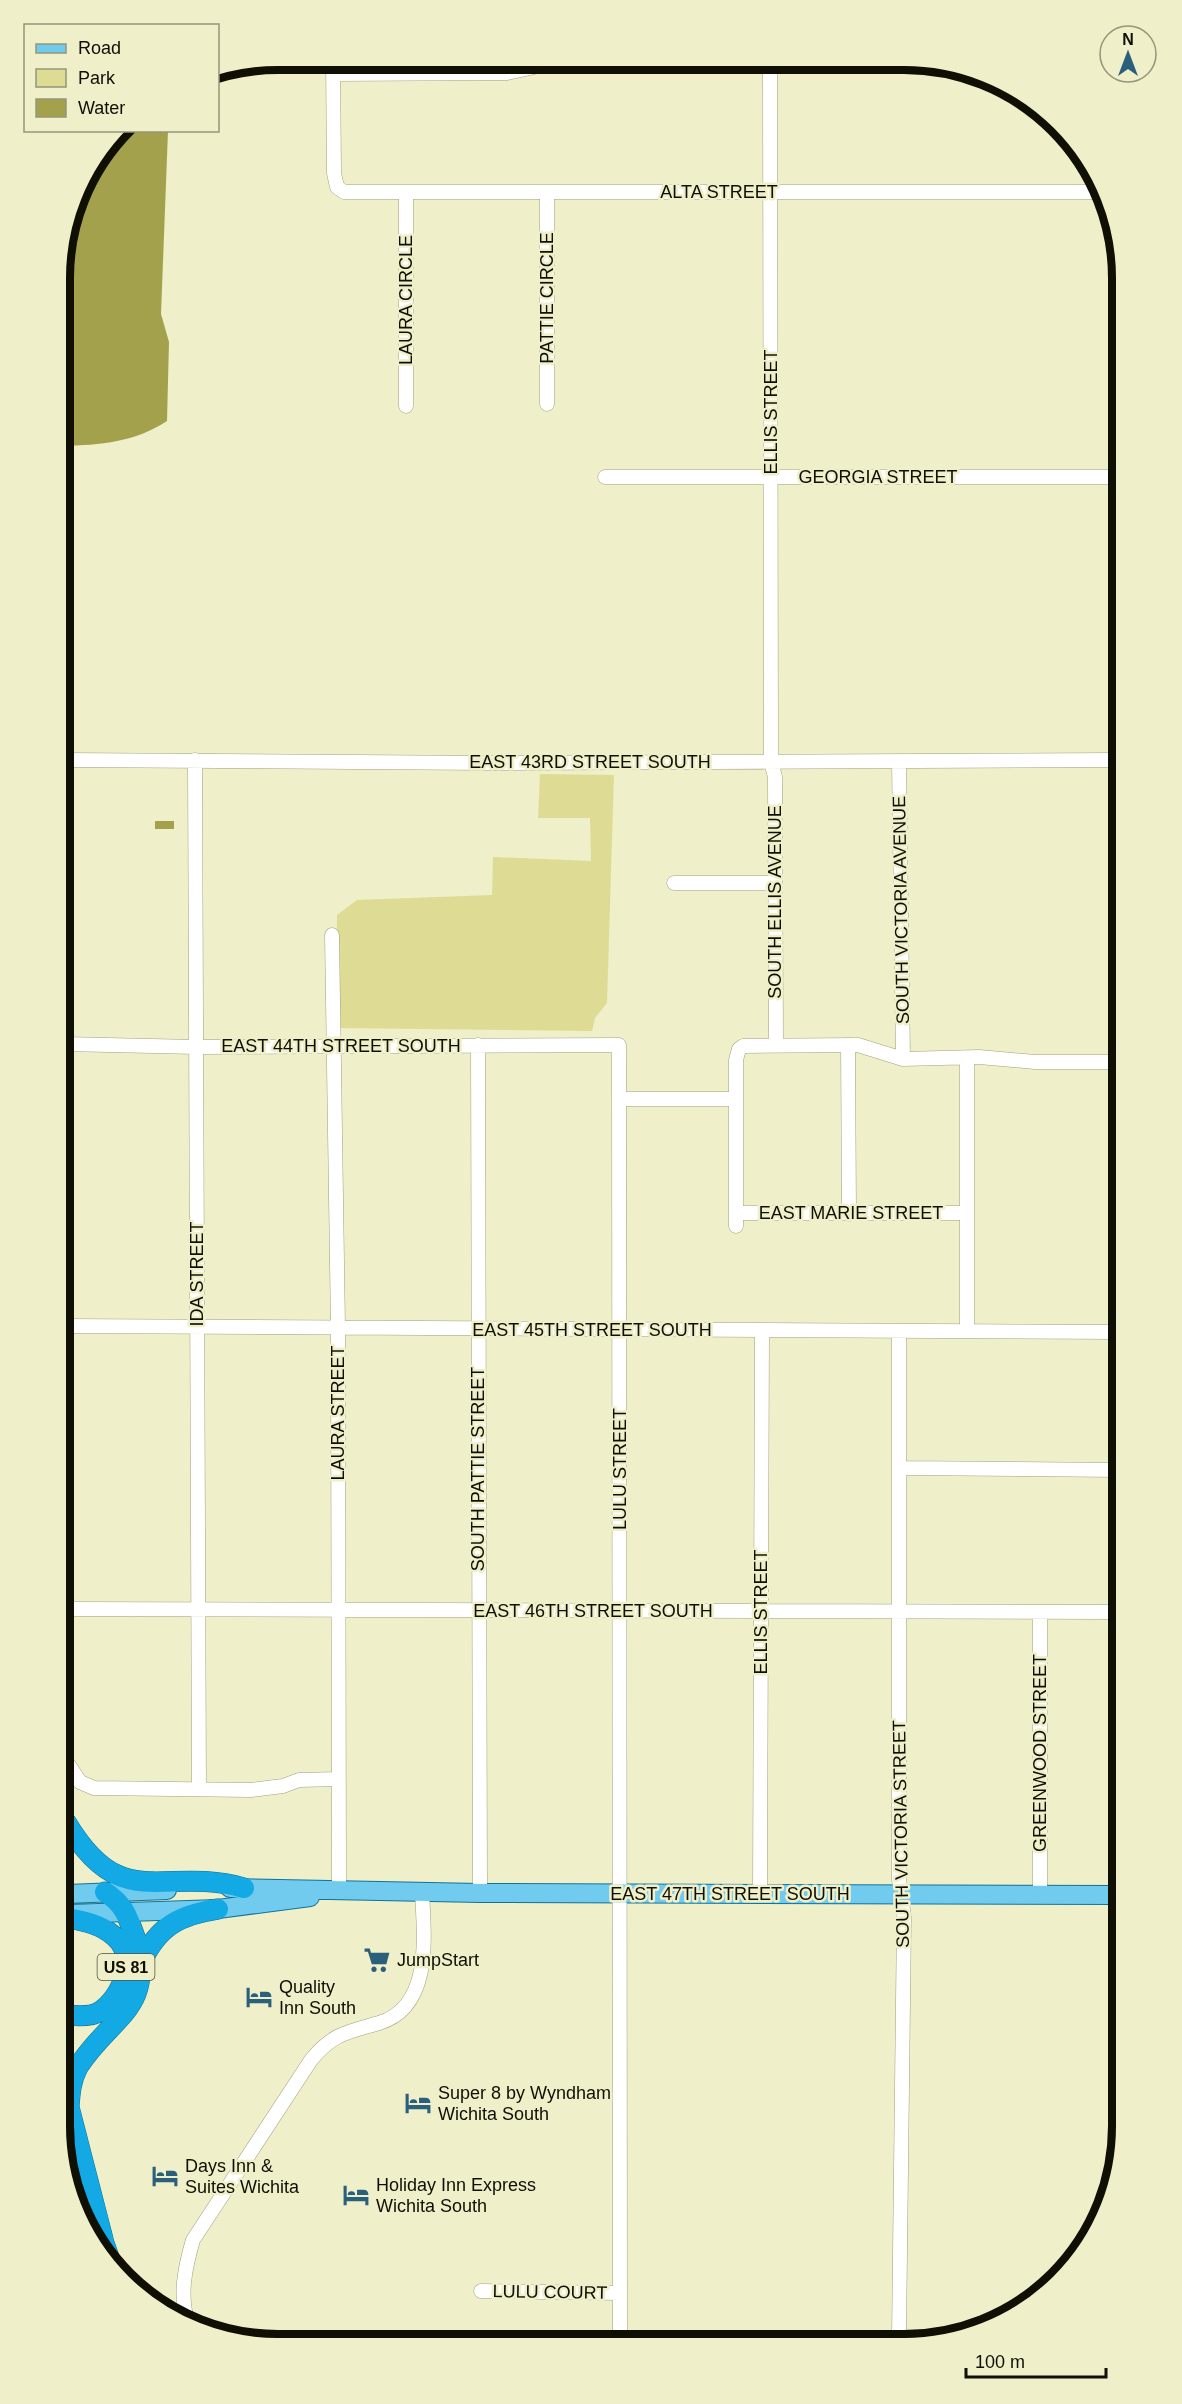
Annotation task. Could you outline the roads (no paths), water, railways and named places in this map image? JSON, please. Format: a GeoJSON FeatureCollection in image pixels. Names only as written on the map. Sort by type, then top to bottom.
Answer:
{"type":"FeatureCollection","features":[{"type":"Feature","properties":{"kind":"highway"},"geometry":{"type":"LineString","coordinates":[[70,1828],[102,1868],[117,1877],[134,1882],[222,1882],[244,1888]]}},
{"type":"Feature","properties":{"kind":"highway"},"geometry":{"type":"LineString","coordinates":[[70,2086],[86,2056],[129,2008],[141,1980],[141,1963],[127,1912],[105,1892]]}},
{"type":"Feature","properties":{"kind":"highway"},"geometry":{"type":"LineString","coordinates":[[141,1963],[153,1939],[170,1924],[197,1912],[218,1909]]}},
{"type":"Feature","properties":{"kind":"highway","name":"US 81"},"geometry":{"type":"LineString","coordinates":[[70,1917],[86,1921],[116,1937],[127,1962],[118,1993],[109,2004],[98,2014],[70,2015]]}},
{"type":"Feature","properties":{"kind":"highway"},"geometry":{"type":"LineString","coordinates":[[70,2111],[102,2233]]}},
{"type":"Feature","properties":{"kind":"highway"},"geometry":{"type":"LineString","coordinates":[[73,2155],[100,2231]]}},
{"type":"Feature","properties":{"kind":"main road","name":"EAST 47TH STREET SOUTH"},"geometry":{"type":"LineString","coordinates":[[70,1894],[303,1888],[339,1892],[1111,1895]]}},
{"type":"Feature","properties":{"kind":"main road","name":"EAST 47TH STREET SOUTH"},"geometry":{"type":"LineString","coordinates":[[70,1916],[218,1909],[339,1892]]}},
{"type":"Feature","properties":{"kind":"street","name":"ELLIS STREET"},"geometry":{"type":"LineString","coordinates":[[770,70],[771,761]]}},
{"type":"Feature","properties":{"kind":"street","name":"ALTA STREET"},"geometry":{"type":"LineString","coordinates":[[333,71],[334,172],[338,187],[344,192],[1092,192]]}},
{"type":"Feature","properties":{"kind":"street"},"geometry":{"type":"LineString","coordinates":[[441,71],[507,73],[518,71]]}},
{"type":"Feature","properties":{"kind":"street","name":"PATTIE CIRCLE"},"geometry":{"type":"LineString","coordinates":[[547,192],[547,404]]}},
{"type":"Feature","properties":{"kind":"street","name":"LAURA CIRCLE"},"geometry":{"type":"LineString","coordinates":[[406,193],[406,406]]}},
{"type":"Feature","properties":{"kind":"street","name":"GEORGIA STREET"},"geometry":{"type":"LineString","coordinates":[[604,477],[1112,477]]}},
{"type":"Feature","properties":{"kind":"street","name":"EAST 43RD STREET SOUTH"},"geometry":{"type":"LineString","coordinates":[[71,760],[1112,760]]}},
{"type":"Feature","properties":{"kind":"street","name":"IDA STREET"},"geometry":{"type":"LineString","coordinates":[[195,760],[199,1788]]}},
{"type":"Feature","properties":{"kind":"street","name":"SOUTH VICTORIA AVENUE"},"geometry":{"type":"LineString","coordinates":[[899,760],[903,1059]]}},
{"type":"Feature","properties":{"kind":"street","name":"SOUTH ELLIS AVENUE"},"geometry":{"type":"LineString","coordinates":[[771,761],[775,777],[776,1044]]}},
{"type":"Feature","properties":{"kind":"street"},"geometry":{"type":"LineString","coordinates":[[674,883],[775,883]]}},
{"type":"Feature","properties":{"kind":"street","name":"LAURA STREET"},"geometry":{"type":"LineString","coordinates":[[332,935],[333,1047],[336,1065],[338,1328],[339,1892]]}},
{"type":"Feature","properties":{"kind":"street","name":"EAST 44TH STREET SOUTH"},"geometry":{"type":"LineString","coordinates":[[71,1044],[196,1047],[619,1045]]}},
{"type":"Feature","properties":{"kind":"street","name":"SOUTH PATTIE STREET"},"geometry":{"type":"LineString","coordinates":[[478,1045],[480,1893]]}},
{"type":"Feature","properties":{"kind":"street","name":"LULU STREET"},"geometry":{"type":"LineString","coordinates":[[619,1045],[620,2334]]}},
{"type":"Feature","properties":{"kind":"street"},"geometry":{"type":"LineString","coordinates":[[848,1045],[849,1214]]}},
{"type":"Feature","properties":{"kind":"street"},"geometry":{"type":"LineString","coordinates":[[619,1099],[735,1099],[736,1060],[739,1049],[743,1046],[848,1045],[875,1049],[903,1059],[967,1058],[1035,1062],[1112,1062]]}},
{"type":"Feature","properties":{"kind":"street"},"geometry":{"type":"LineString","coordinates":[[967,1058],[967,1331]]}},
{"type":"Feature","properties":{"kind":"street","name":"EAST MARIE STREET"},"geometry":{"type":"LineString","coordinates":[[735,1099],[736,1219],[849,1214],[967,1214]]}},
{"type":"Feature","properties":{"kind":"street","name":"EAST 45TH STREET SOUTH"},"geometry":{"type":"LineString","coordinates":[[70,1326],[1111,1332]]}},
{"type":"Feature","properties":{"kind":"street","name":"ELLIS STREET"},"geometry":{"type":"LineString","coordinates":[[760,1894],[762,1331]]}},
{"type":"Feature","properties":{"kind":"street","name":"SOUTH VICTORIA STREET"},"geometry":{"type":"LineString","coordinates":[[899,1331],[901,1894],[904,1925],[899,2334]]}},
{"type":"Feature","properties":{"kind":"street"},"geometry":{"type":"LineString","coordinates":[[899,1468],[1111,1470]]}},
{"type":"Feature","properties":{"kind":"street","name":"EAST 46TH STREET SOUTH"},"geometry":{"type":"LineString","coordinates":[[70,1609],[1111,1612]]}},
{"type":"Feature","properties":{"kind":"street","name":"GREENWOOD STREET"},"geometry":{"type":"LineString","coordinates":[[1040,1612],[1040,1895]]}},
{"type":"Feature","properties":{"kind":"street"},"geometry":{"type":"LineString","coordinates":[[70,1767],[80,1782],[94,1788],[251,1790],[283,1786],[299,1780],[338,1779]]}},
{"type":"Feature","properties":{"kind":"street"},"geometry":{"type":"LineString","coordinates":[[186,2311],[183,2298],[185,2268],[193,2240],[311,2060],[325,2043],[348,2031],[382,2023],[399,2012],[411,1997],[420,1979],[424,1946],[422,1892]]}},
{"type":"Feature","properties":{"kind":"street","name":"LULU COURT"},"geometry":{"type":"LineString","coordinates":[[481,2291],[620,2293]]}},
{"type":"Feature","properties":{"kind":"water"},"geometry":{"type":"Polygon","coordinates":[[[130,132],[168,132],[161,314],[169,342],[167,421],[143,434],[90,445],[71,446],[71,265],[75,238],[86,199],[98,175],[122,141],[130,132]]]}},
{"type":"Feature","properties":{"kind":"water"},"geometry":{"type":"Polygon","coordinates":[[[155,821],[174,821],[174,829],[155,829],[155,821]]]}},
{"type":"Feature","properties":{"kind":"place","name":"JumpStart"},"geometry":{"type":"Point","coordinates":[377,1960]}},
{"type":"Feature","properties":{"kind":"place","name":"Quality Inn South"},"geometry":{"type":"Point","coordinates":[259,1997]}},
{"type":"Feature","properties":{"kind":"place","name":"Super 8 by Wyndham Wichita South"},"geometry":{"type":"Point","coordinates":[418,2103]}},
{"type":"Feature","properties":{"kind":"place","name":"Days Inn & Suites Wichita"},"geometry":{"type":"Point","coordinates":[165,2176]}},
{"type":"Feature","properties":{"kind":"place","name":"Holiday Inn Express Wichita South"},"geometry":{"type":"Point","coordinates":[356,2195]}}]}
